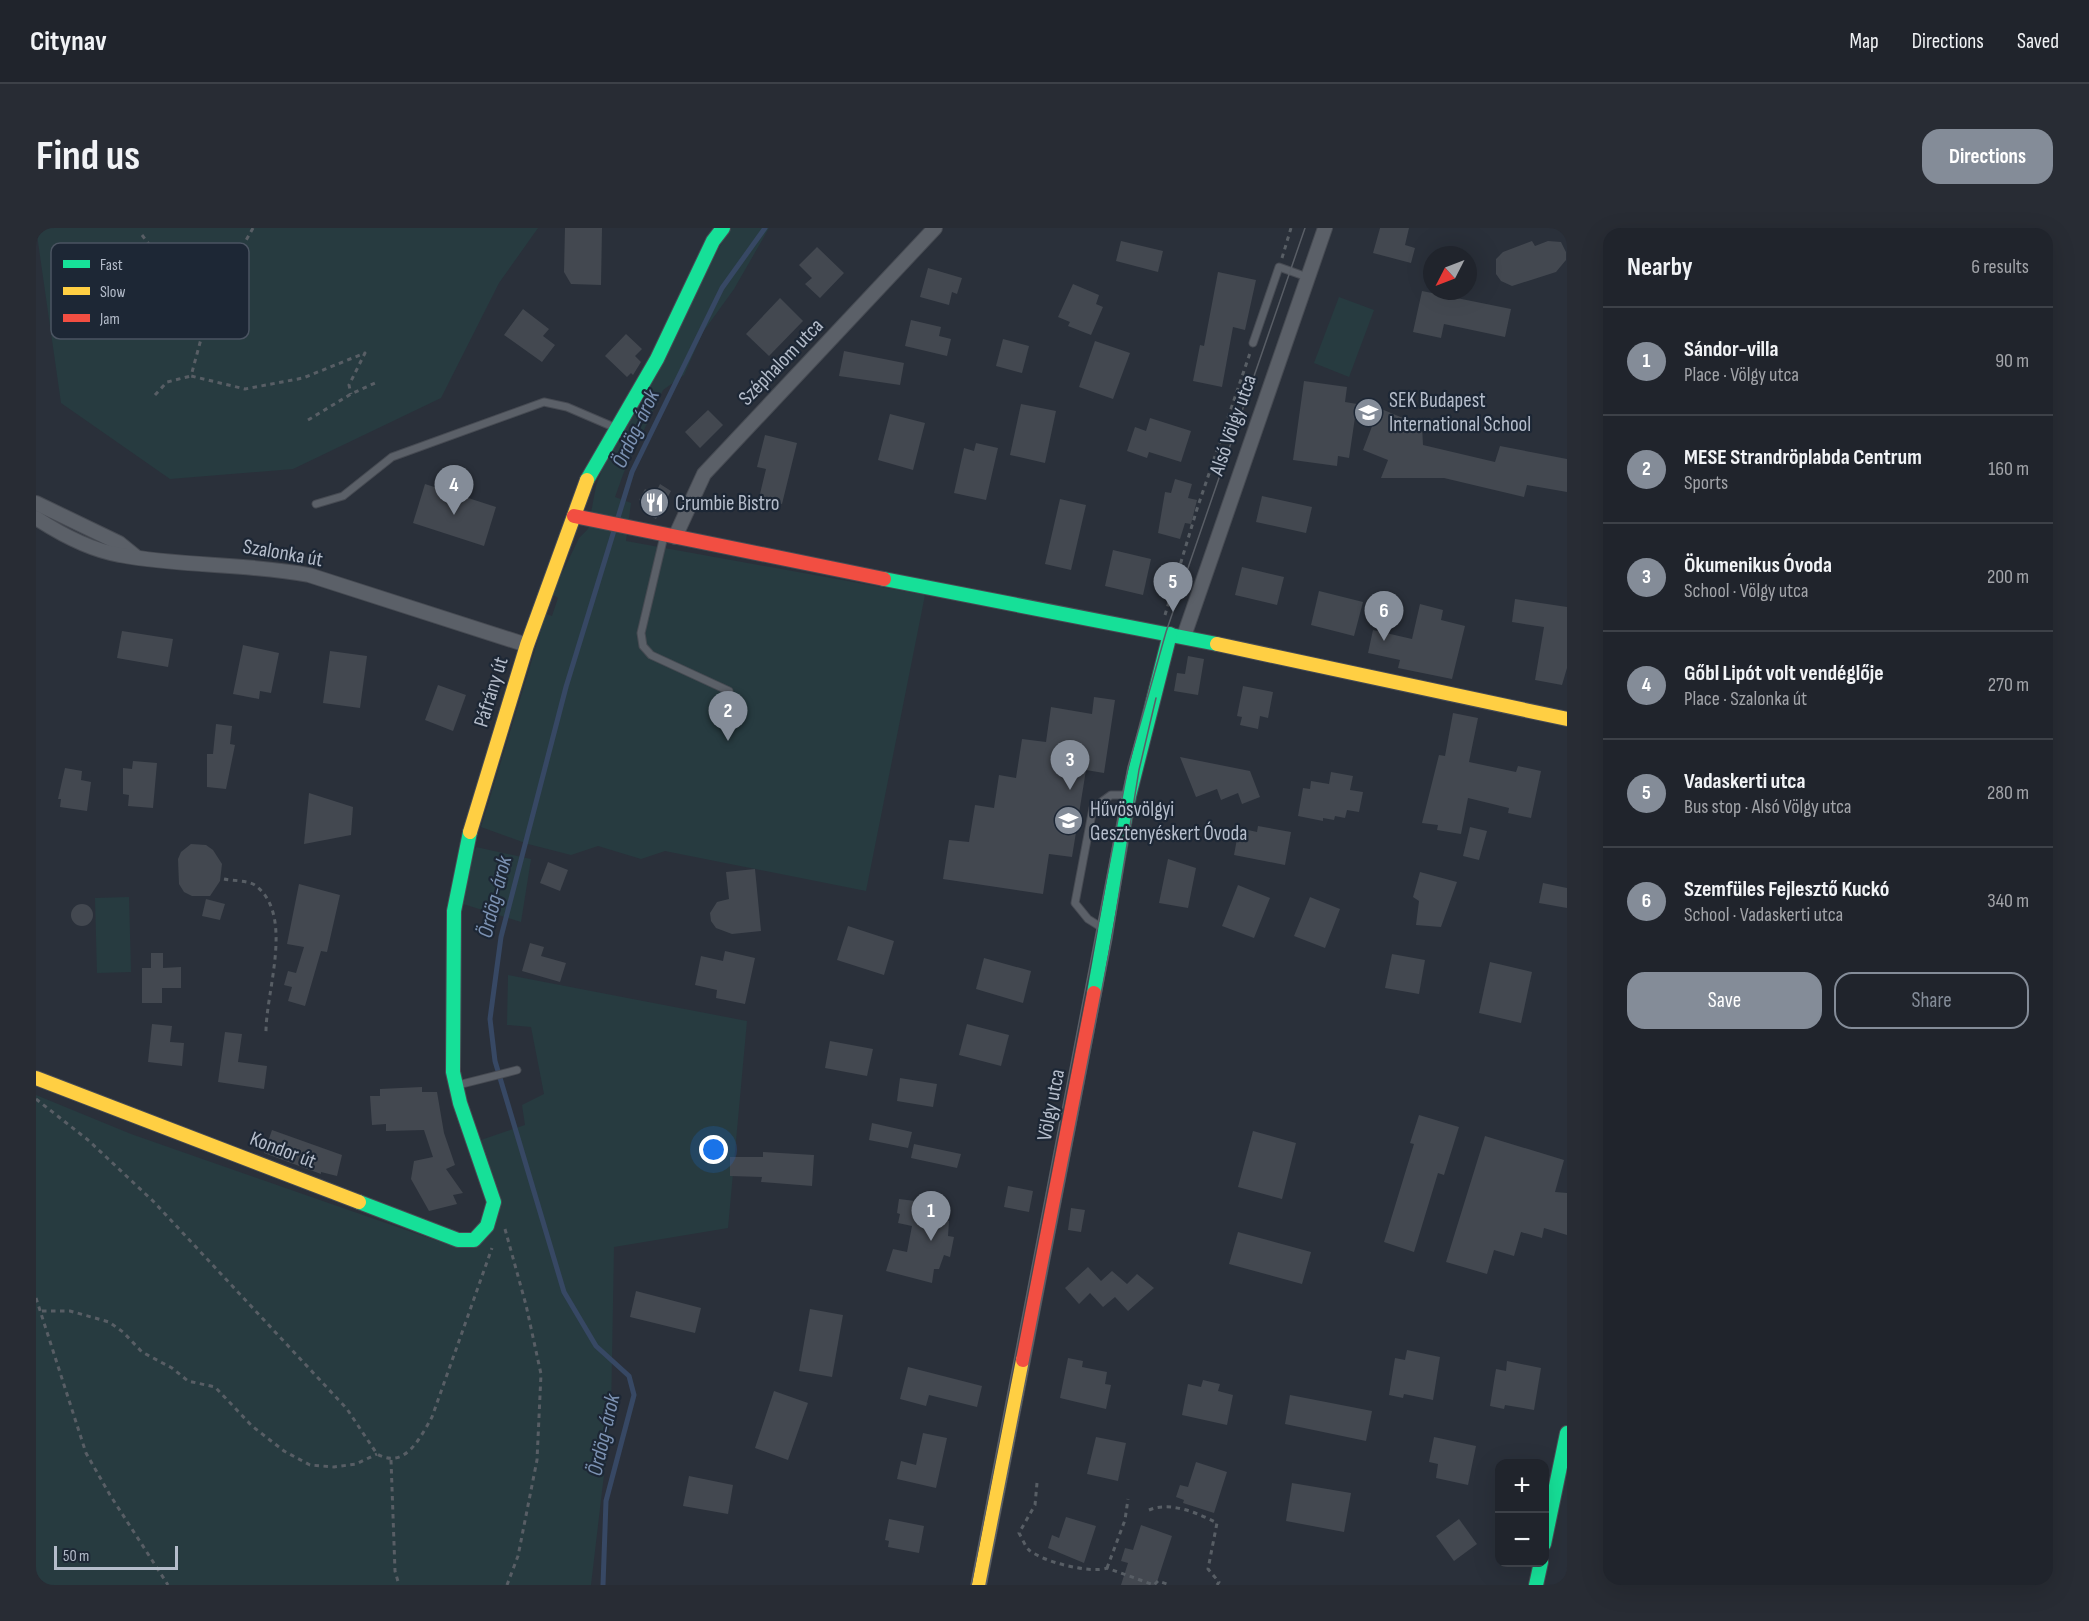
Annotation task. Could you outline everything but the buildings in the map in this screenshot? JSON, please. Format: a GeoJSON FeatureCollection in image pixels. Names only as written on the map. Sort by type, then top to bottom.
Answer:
{"type":"FeatureCollection","features":[{"type":"Feature","properties":{"kind":"street","name":"Páfrány út"},"geometry":{"type":"LineString","coordinates":[[494,1202],[455,1085],[454,911],[468,837],[527,645],[588,480],[657,359],[713,242],[723,228]]}},
{"type":"Feature","properties":{"kind":"street","name":"Széphalom utca"},"geometry":{"type":"LineString","coordinates":[[670,536],[704,474],[935,228]]}},
{"type":"Feature","properties":{"kind":"street","name":"Alsó Völgy utca"},"geometry":{"type":"LineString","coordinates":[[1172,634],[1325,228]]}},
{"type":"Feature","properties":{"kind":"street"},"geometry":{"type":"LineString","coordinates":[[36,503],[119,543],[136,557]]}},
{"type":"Feature","properties":{"kind":"street"},"geometry":{"type":"LineString","coordinates":[[574,516],[1042,612],[1172,634],[1567,719]]}},
{"type":"Feature","properties":{"kind":"street","name":"Szalonka út"},"geometry":{"type":"LineString","coordinates":[[36,519],[80,542],[120,555],[274,568],[309,575],[527,645]]}},
{"type":"Feature","properties":{"kind":"street","name":"Völgy utca"},"geometry":{"type":"LineString","coordinates":[[979,1585],[1106,929],[1129,796],[1172,634]]}},
{"type":"Feature","properties":{"kind":"street","name":"Kondor út"},"geometry":{"type":"LineString","coordinates":[[36,1078],[458,1240],[474,1240],[481,1234],[491,1216],[494,1202]]}},
{"type":"Feature","properties":{"kind":"street"},"geometry":{"type":"LineString","coordinates":[[1549,1524],[1567,1433]]}},
{"type":"Feature","properties":{"kind":"street"},"geometry":{"type":"LineString","coordinates":[[1536,1585],[1540,1567]]}},
{"type":"Feature","properties":{"kind":"lane"},"geometry":{"type":"LineString","coordinates":[[1253,343],[1279,267],[1306,277]]}},
{"type":"Feature","properties":{"kind":"lane"},"geometry":{"type":"LineString","coordinates":[[315,504],[344,496],[392,457],[544,402],[567,407],[616,428]]}},
{"type":"Feature","properties":{"kind":"lane"},"geometry":{"type":"LineString","coordinates":[[670,536],[641,633],[643,646],[657,660],[729,691]]}},
{"type":"Feature","properties":{"kind":"lane"},"geometry":{"type":"LineString","coordinates":[[1106,929],[1098,927],[1088,919],[1075,903],[1093,808],[1111,795],[1129,796]]}},
{"type":"Feature","properties":{"kind":"lane"},"geometry":{"type":"LineString","coordinates":[[455,1085],[517,1070]]}},
{"type":"Feature","properties":{"kind":"path"},"geometry":{"type":"LineString","coordinates":[[245,243],[254,228]]}},
{"type":"Feature","properties":{"kind":"path"},"geometry":{"type":"LineString","coordinates":[[1279,267],[1292,228]]}},
{"type":"Feature","properties":{"kind":"path"},"geometry":{"type":"LineString","coordinates":[[142,235],[148,243]]}},
{"type":"Feature","properties":{"kind":"path"},"geometry":{"type":"LineString","coordinates":[[191,376],[201,339]]}},
{"type":"Feature","properties":{"kind":"path"},"geometry":{"type":"LineString","coordinates":[[1172,634],[1197,509],[1253,343]]}},
{"type":"Feature","properties":{"kind":"path"},"geometry":{"type":"LineString","coordinates":[[155,395],[167,382],[191,376],[245,389],[303,378],[365,353],[349,385],[351,394]]}},
{"type":"Feature","properties":{"kind":"path"},"geometry":{"type":"LineString","coordinates":[[308,420],[351,394],[375,383]]}},
{"type":"Feature","properties":{"kind":"path"},"geometry":{"type":"LineString","coordinates":[[225,879],[255,884],[265,895],[274,913],[276,937],[266,1034]]}},
{"type":"Feature","properties":{"kind":"path"},"geometry":{"type":"LineString","coordinates":[[36,1099],[88,1140],[153,1201],[347,1409],[377,1454],[391,1460],[408,1453],[432,1417],[495,1242]]}},
{"type":"Feature","properties":{"kind":"path"},"geometry":{"type":"LineString","coordinates":[[494,1202],[502,1220],[526,1305],[541,1374],[537,1460],[518,1556],[507,1585]]}},
{"type":"Feature","properties":{"kind":"path"},"geometry":{"type":"LineString","coordinates":[[36,1298],[86,1453],[168,1585]]}},
{"type":"Feature","properties":{"kind":"path"},"geometry":{"type":"LineString","coordinates":[[42,1311],[70,1311],[109,1322],[123,1332],[142,1352],[172,1368],[188,1381],[215,1387],[252,1426],[284,1451],[310,1465],[334,1467],[356,1464],[377,1454]]}},
{"type":"Feature","properties":{"kind":"path"},"geometry":{"type":"LineString","coordinates":[[391,1460],[395,1571],[399,1585]]}},
{"type":"Feature","properties":{"kind":"path"},"geometry":{"type":"LineString","coordinates":[[1037,1483],[1035,1505],[1019,1533],[1029,1549],[1048,1560],[1067,1566],[1099,1570],[1107,1568],[1154,1585],[1158,1581],[1170,1585]]}},
{"type":"Feature","properties":{"kind":"path"},"geometry":{"type":"LineString","coordinates":[[1107,1568],[1125,1520],[1128,1499]]}},
{"type":"Feature","properties":{"kind":"path"},"geometry":{"type":"LineString","coordinates":[[1149,1510],[1158,1506],[1177,1509],[1199,1514],[1217,1523],[1208,1569],[1219,1582],[1217,1585]]}},
{"type":"Feature","properties":{"kind":"green space"},"geometry":{"type":"Polygon","coordinates":[[[36,228],[538,228],[499,283],[441,398],[293,469],[170,479],[61,403],[52,339],[249,339],[249,243],[51,243],[51,333],[36,228]]]}},
{"type":"Feature","properties":{"kind":"green space"},"geometry":{"type":"Polygon","coordinates":[[[730,228],[769,228],[734,289],[703,332],[684,375],[663,390],[624,472],[615,497],[631,503],[626,541],[925,595],[866,891],[665,851],[641,859],[598,846],[571,855],[528,844],[481,827],[546,614],[552,616],[558,598],[552,594],[579,538],[588,529],[596,486],[611,446],[730,228]]]}},
{"type":"Feature","properties":{"kind":"green space"},"geometry":{"type":"Polygon","coordinates":[[[1339,297],[1374,310],[1349,377],[1314,363],[1339,297]]]}},
{"type":"Feature","properties":{"kind":"green space"},"geometry":{"type":"Polygon","coordinates":[[[476,847],[531,859],[521,922],[463,904],[467,878],[476,847]]]}},
{"type":"Feature","properties":{"kind":"green space"},"geometry":{"type":"Polygon","coordinates":[[[129,897],[131,972],[97,973],[95,898],[129,897]]]}},
{"type":"Feature","properties":{"kind":"green space"},"geometry":{"type":"Polygon","coordinates":[[[508,975],[747,1021],[728,1228],[614,1247],[611,1415],[591,1585],[36,1585],[36,1095],[131,1134],[449,1245],[490,1227],[481,1140],[525,1125],[522,1105],[544,1094],[531,1027],[507,1025],[508,975]]]}},
{"type":"Feature","properties":{"kind":"waterway","name":"Ördög-árok"},"geometry":{"type":"LineString","coordinates":[[603,1585],[606,1501],[634,1395],[629,1376],[596,1346],[564,1292],[495,1061],[490,1019],[501,937],[566,687],[632,472],[722,288],[765,228]]}},
{"type":"Feature","properties":{"kind":"tram line"},"geometry":{"type":"LineString","coordinates":[[971,1585],[1128,767],[1166,632],[1305,228]]}},
{"type":"Feature","properties":{"kind":"tram line"},"geometry":{"type":"LineString","coordinates":[[986,1585],[1112,938],[1139,770],[1156,698]]}},
{"type":"Feature","properties":{"kind":"traffic: fast"},"geometry":{"type":"LineString","coordinates":[[587,480],[657,359],[713,241],[723,228]]}},
{"type":"Feature","properties":{"kind":"traffic: fast"},"geometry":{"type":"LineString","coordinates":[[884,579],[1217,644]]}},
{"type":"Feature","properties":{"kind":"traffic: fast"},"geometry":{"type":"LineString","coordinates":[[1094,993],[1129,796],[1170,634]]}},
{"type":"Feature","properties":{"kind":"traffic: fast"},"geometry":{"type":"LineString","coordinates":[[359,1202],[458,1240],[474,1240],[487,1226],[494,1202],[460,1103],[453,1072],[454,911],[470,832]]}},
{"type":"Feature","properties":{"kind":"traffic: fast"},"geometry":{"type":"LineString","coordinates":[[1549,1520],[1567,1433]]}},
{"type":"Feature","properties":{"kind":"traffic: fast"},"geometry":{"type":"LineString","coordinates":[[1536,1585],[1540,1567]]}},
{"type":"Feature","properties":{"kind":"traffic: slow"},"geometry":{"type":"LineString","coordinates":[[470,832],[527,645],[587,480]]}},
{"type":"Feature","properties":{"kind":"traffic: slow"},"geometry":{"type":"LineString","coordinates":[[1217,644],[1567,719]]}},
{"type":"Feature","properties":{"kind":"traffic: slow"},"geometry":{"type":"LineString","coordinates":[[36,1078],[359,1202]]}},
{"type":"Feature","properties":{"kind":"traffic: slow"},"geometry":{"type":"LineString","coordinates":[[979,1585],[1023,1360]]}},
{"type":"Feature","properties":{"kind":"traffic: jam"},"geometry":{"type":"LineString","coordinates":[[574,516],[884,579]]}},
{"type":"Feature","properties":{"kind":"traffic: jam"},"geometry":{"type":"LineString","coordinates":[[1023,1360],[1094,993]]}},
{"type":"Feature","properties":{"kind":"place","name":"SEK Budapest International School"},"geometry":{"type":"Point","coordinates":[1368,412]}},
{"type":"Feature","properties":{"kind":"place","name":"Crumbie Bistro"},"geometry":{"type":"Point","coordinates":[654,503]}},
{"type":"Feature","properties":{"kind":"place","name":"Gőbl Lipót volt vendéglője"},"geometry":{"type":"Point","coordinates":[454,515]}},
{"type":"Feature","properties":{"kind":"place","name":"Vadaskerti utca"},"geometry":{"type":"Point","coordinates":[1173,612]}},
{"type":"Feature","properties":{"kind":"place","name":"Szemfüles Fejlesztő Kuckó"},"geometry":{"type":"Point","coordinates":[1384,641]}},
{"type":"Feature","properties":{"kind":"place","name":"MESE Strandröplabda Centrum"},"geometry":{"type":"Point","coordinates":[728,741]}},
{"type":"Feature","properties":{"kind":"place","name":"Ökumenikus Óvoda"},"geometry":{"type":"Point","coordinates":[1070,790]}},
{"type":"Feature","properties":{"kind":"place","name":"Hűvösvölgyi Gesztenyéskert Óvoda"},"geometry":{"type":"Point","coordinates":[1069,821]}},
{"type":"Feature","properties":{"kind":"place","name":"Sándor-villa"},"geometry":{"type":"Point","coordinates":[931,1241]}}]}
